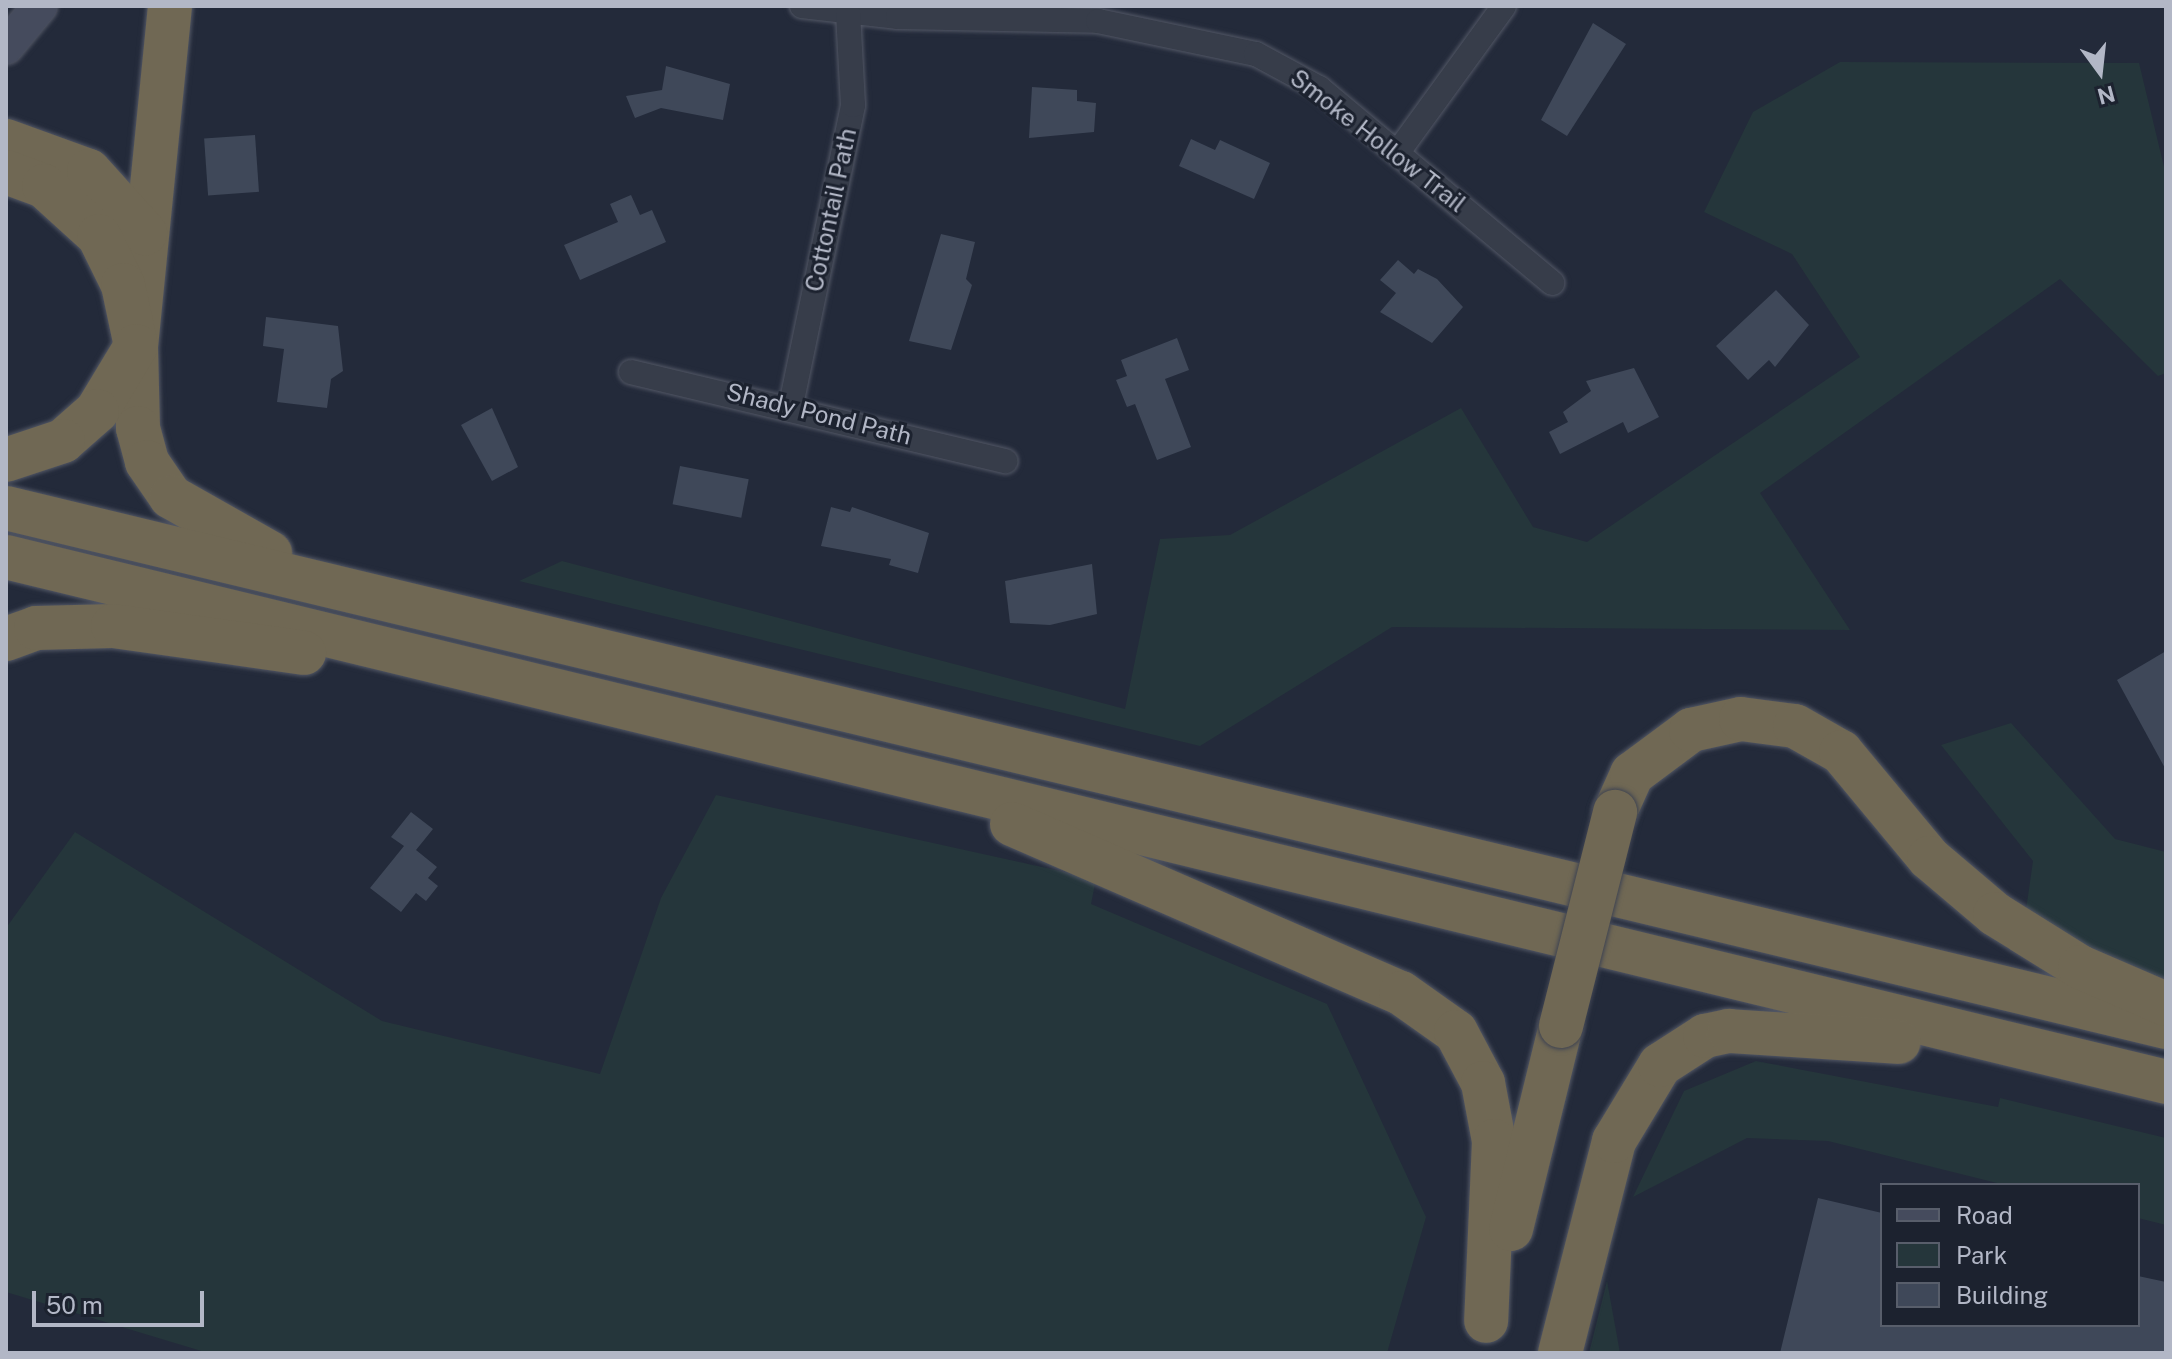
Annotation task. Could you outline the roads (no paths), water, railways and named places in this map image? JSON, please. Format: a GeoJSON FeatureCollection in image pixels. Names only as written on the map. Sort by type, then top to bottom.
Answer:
{"type":"FeatureCollection","features":[{"type":"Feature","properties":{"kind":"highway"},"geometry":{"type":"LineString","coordinates":[[170,6],[136,346],[138,428],[147,462],[195,516],[269,553],[588,644]]}},
{"type":"Feature","properties":{"kind":"highway"},"geometry":{"type":"LineString","coordinates":[[6,141],[89,171],[145,233]]}},
{"type":"Feature","properties":{"kind":"highway"},"geometry":{"type":"LineString","coordinates":[[6,172],[44,186],[99,236],[123,285],[136,346],[97,411],[75,431],[6,460]]}},
{"type":"Feature","properties":{"kind":"highway"},"geometry":{"type":"LineString","coordinates":[[6,508],[588,644],[2166,1027]]}},
{"type":"Feature","properties":{"kind":"highway"},"geometry":{"type":"LineString","coordinates":[[6,557],[2166,1082]]}},
{"type":"Feature","properties":{"kind":"highway"},"geometry":{"type":"LineString","coordinates":[[6,639],[36,628],[113,626],[643,710]]}},
{"type":"Feature","properties":{"kind":"highway"},"geometry":{"type":"LineString","coordinates":[[1482,1337],[1615,812],[1632,774],[1691,730],[1741,719],[1795,726],[1841,752],[1929,858],[1995,914],[2080,967],[2166,1004]]}},
{"type":"Feature","properties":{"kind":"highway"},"geometry":{"type":"LineString","coordinates":[[830,757],[1122,869],[1401,993],[1443,1020],[1476,1064],[1492,1123],[1482,1337]]}},
{"type":"Feature","properties":{"kind":"highway"},"geometry":{"type":"LineString","coordinates":[[1560,1353],[1603,1174],[1626,1113],[1660,1065],[1705,1036],[1752,1030],[1843,1035],[2166,1091]]}},
{"type":"Feature","properties":{"kind":"street"},"geometry":{"type":"LineString","coordinates":[[10,42],[40,6]]}},
{"type":"Feature","properties":{"kind":"street"},"geometry":{"type":"LineString","coordinates":[[10,42],[53,6]]}},
{"type":"Feature","properties":{"kind":"street","name":"Smoke Hollow Trail"},"geometry":{"type":"LineString","coordinates":[[802,6],[848,13],[1098,21],[1218,43],[1290,70],[1398,152],[1552,283]]}},
{"type":"Feature","properties":{"kind":"street"},"geometry":{"type":"LineString","coordinates":[[1398,152],[1504,6]]}},
{"type":"Feature","properties":{"kind":"street","name":"Cottontail Path"},"geometry":{"type":"LineString","coordinates":[[791,405],[853,105],[848,13]]}},
{"type":"Feature","properties":{"kind":"street","name":"Shady Pond Path"},"geometry":{"type":"LineString","coordinates":[[631,372],[791,405],[1006,461]]}}]}
